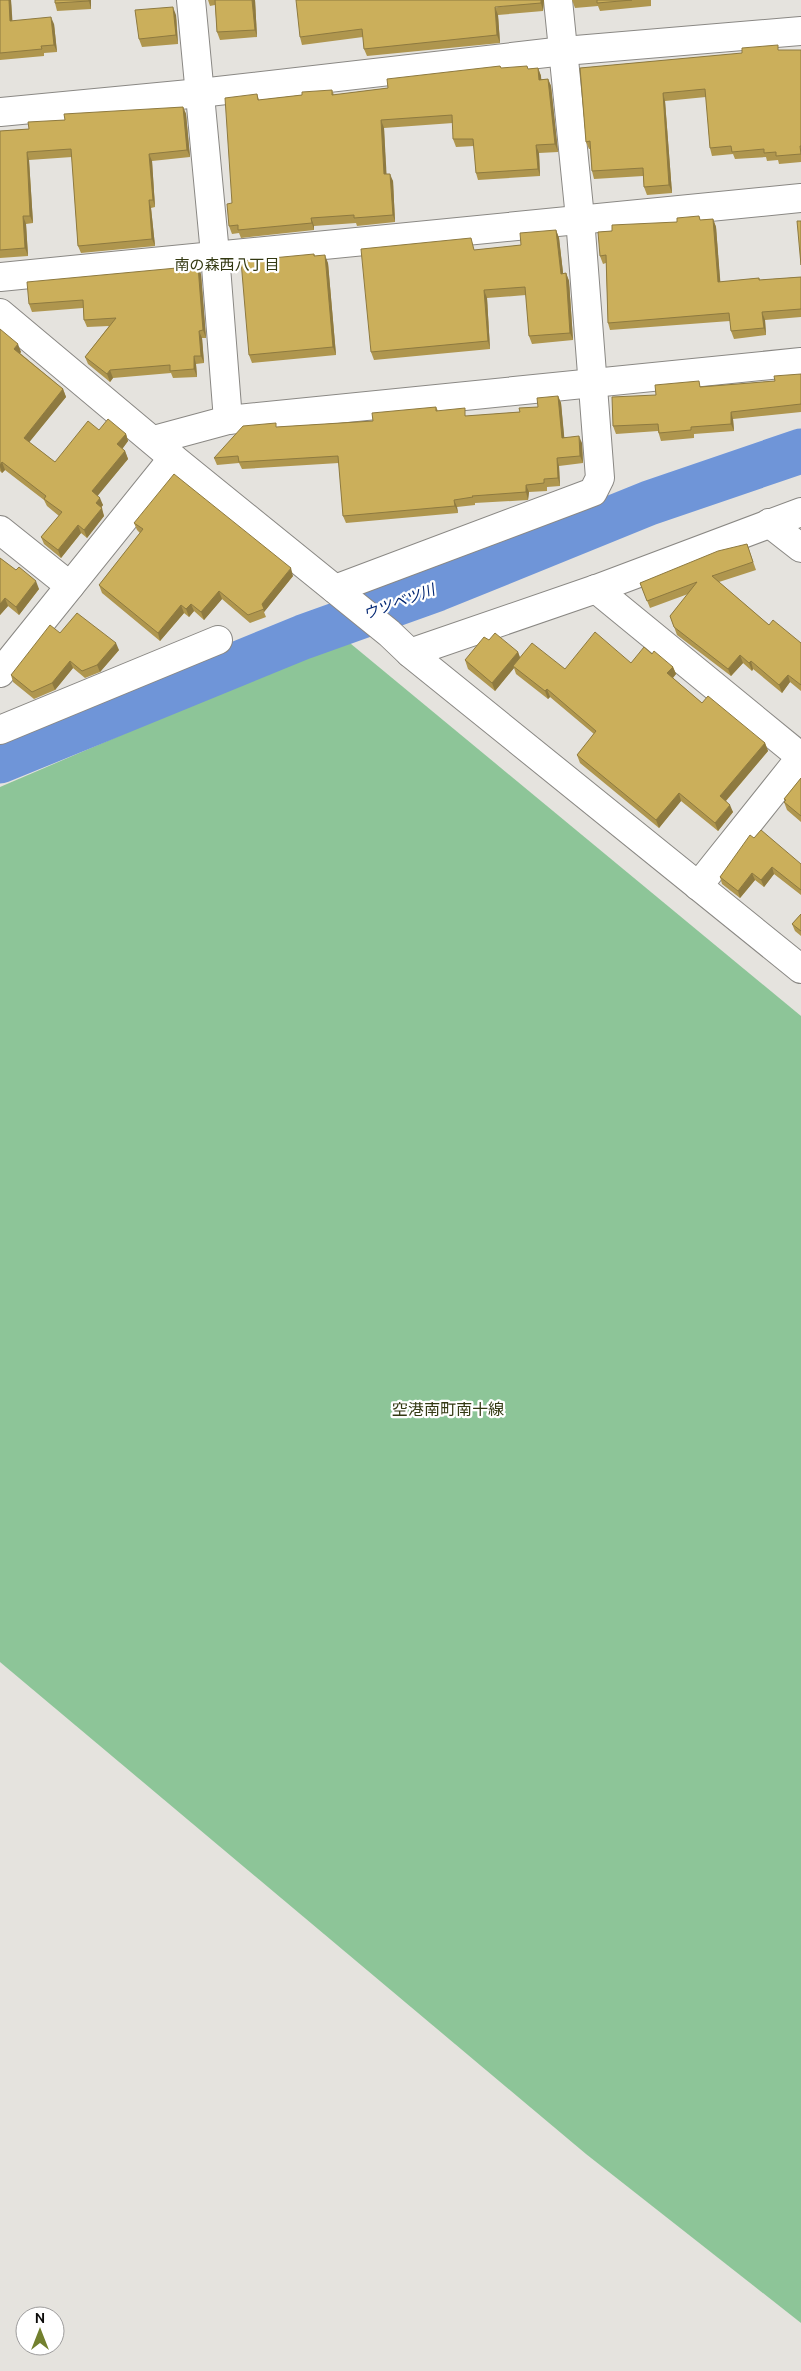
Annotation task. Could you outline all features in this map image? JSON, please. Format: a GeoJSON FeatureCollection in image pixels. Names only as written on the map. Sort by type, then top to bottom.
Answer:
{"type":"FeatureCollection","features":[{"type":"Feature","properties":{"kind":"street"},"geometry":{"type":"LineString","coordinates":[[191,0],[215,254],[228,420]]}},
{"type":"Feature","properties":{"kind":"street"},"geometry":{"type":"LineString","coordinates":[[340,593],[593,492],[600,478],[591,384],[580,218],[558,0]]}},
{"type":"Feature","properties":{"kind":"street"},"geometry":{"type":"LineString","coordinates":[[0,112],[200,93],[564,51],[801,31]]}},
{"type":"Feature","properties":{"kind":"street"},"geometry":{"type":"LineString","coordinates":[[0,277],[580,218],[801,198]]}},
{"type":"Feature","properties":{"kind":"street"},"geometry":{"type":"LineString","coordinates":[[0,313],[389,633],[410,653],[801,969]]}},
{"type":"Feature","properties":{"kind":"street"},"geometry":{"type":"LineString","coordinates":[[0,673],[70,586],[163,449],[228,420],[801,362]]}},
{"type":"Feature","properties":{"kind":"street"},"geometry":{"type":"LineString","coordinates":[[410,653],[596,588],[801,512]]}},
{"type":"Feature","properties":{"kind":"street"},"geometry":{"type":"LineString","coordinates":[[769,523],[801,548]]}},
{"type":"Feature","properties":{"kind":"street"},"geometry":{"type":"LineString","coordinates":[[0,530],[70,586]]}},
{"type":"Feature","properties":{"kind":"street"},"geometry":{"type":"LineString","coordinates":[[596,588],[801,757],[698,886]]}},
{"type":"Feature","properties":{"kind":"street"},"geometry":{"type":"LineString","coordinates":[[0,730],[218,640]]}},
{"type":"Feature","properties":{"kind":"green space"},"geometry":{"type":"Polygon","coordinates":[[[345,639],[801,1016],[801,2323],[586,2154],[0,1662],[0,787],[345,639]]]}},
{"type":"Feature","properties":{"kind":"building"},"geometry":{"type":"Polygon","coordinates":[[[0,0],[9,0],[10,21],[51,17],[54,45],[41,46],[42,49],[0,53],[0,0]]]}},
{"type":"Feature","properties":{"kind":"building"},"geometry":{"type":"Polygon","coordinates":[[[55,0],[89,0],[89,1],[55,3],[55,0]]]}},
{"type":"Feature","properties":{"kind":"building"},"geometry":{"type":"Polygon","coordinates":[[[215,0],[252,0],[255,30],[217,32],[215,0]]]}},
{"type":"Feature","properties":{"kind":"building"},"geometry":{"type":"Polygon","coordinates":[[[296,0],[541,0],[541,3],[495,7],[497,35],[364,49],[362,29],[300,37],[296,0]]]}},
{"type":"Feature","properties":{"kind":"building"},"geometry":{"type":"Polygon","coordinates":[[[597,0],[632,0],[597,3],[597,0]]]}},
{"type":"Feature","properties":{"kind":"building"},"geometry":{"type":"Polygon","coordinates":[[[173,7],[176,35],[139,39],[135,10],[173,7]]]}},
{"type":"Feature","properties":{"kind":"building"},"geometry":{"type":"Polygon","coordinates":[[[778,45],[778,50],[801,50],[801,154],[776,156],[776,152],[764,153],[764,149],[732,152],[731,146],[710,148],[705,89],[663,93],[669,185],[644,187],[643,168],[592,171],[590,141],[586,142],[580,68],[742,53],[742,48],[778,45]]]}},
{"type":"Feature","properties":{"kind":"building"},"geometry":{"type":"Polygon","coordinates":[[[500,66],[501,68],[527,66],[528,69],[538,68],[539,80],[548,79],[555,144],[536,145],[538,169],[476,173],[473,139],[453,139],[452,115],[381,120],[384,174],[390,174],[393,215],[354,218],[354,215],[311,218],[312,223],[238,230],[238,225],[229,226],[227,204],[232,203],[225,98],[257,94],[258,100],[302,95],[302,92],[332,90],[332,95],[388,88],[387,79],[500,66]]]}},
{"type":"Feature","properties":{"kind":"building"},"geometry":{"type":"Polygon","coordinates":[[[183,107],[187,150],[149,154],[153,200],[149,200],[152,239],[78,246],[71,149],[27,152],[30,216],[23,216],[25,248],[0,250],[0,131],[29,129],[28,122],[65,120],[64,114],[183,107]]]}},
{"type":"Feature","properties":{"kind":"building"},"geometry":{"type":"Polygon","coordinates":[[[699,216],[700,220],[713,219],[718,282],[759,278],[759,280],[801,277],[801,309],[762,312],[764,328],[731,331],[729,313],[608,323],[606,255],[600,256],[598,232],[612,231],[612,225],[677,222],[677,218],[699,216]]]}},
{"type":"Feature","properties":{"kind":"building"},"geometry":{"type":"Polygon","coordinates":[[[797,221],[801,221],[801,265],[797,221]]]}},
{"type":"Feature","properties":{"kind":"building"},"geometry":{"type":"Polygon","coordinates":[[[556,230],[561,274],[566,273],[570,333],[529,336],[525,287],[484,290],[488,341],[371,352],[361,249],[471,238],[474,250],[521,245],[520,233],[556,230]]]}},
{"type":"Feature","properties":{"kind":"building"},"geometry":{"type":"Polygon","coordinates":[[[314,254],[314,256],[325,255],[333,347],[249,355],[241,261],[314,254]]]}},
{"type":"Feature","properties":{"kind":"building"},"geometry":{"type":"Polygon","coordinates":[[[198,266],[203,330],[199,331],[201,356],[194,356],[194,369],[170,371],[170,365],[110,370],[107,374],[85,357],[116,318],[84,320],[83,300],[29,304],[27,282],[198,266]]]}},
{"type":"Feature","properties":{"kind":"building"},"geometry":{"type":"Polygon","coordinates":[[[0,329],[18,344],[14,349],[63,389],[24,438],[55,462],[88,421],[99,430],[108,419],[126,434],[117,444],[125,451],[92,491],[100,498],[96,503],[102,508],[84,530],[78,525],[58,550],[41,537],[62,512],[44,499],[46,496],[2,462],[0,465],[0,329]]]}},
{"type":"Feature","properties":{"kind":"building"},"geometry":{"type":"Polygon","coordinates":[[[801,374],[801,404],[731,412],[731,424],[691,427],[691,430],[659,433],[658,424],[613,426],[612,397],[656,395],[655,385],[699,381],[700,387],[775,381],[774,376],[801,374]]]}},
{"type":"Feature","properties":{"kind":"building"},"geometry":{"type":"Polygon","coordinates":[[[558,396],[562,438],[579,436],[580,456],[557,458],[558,478],[544,479],[544,483],[526,485],[526,492],[472,496],[454,500],[455,506],[343,516],[338,456],[239,462],[238,456],[214,458],[243,426],[276,423],[276,427],[373,421],[372,413],[436,407],[436,411],[465,408],[465,416],[520,412],[519,408],[538,407],[537,398],[558,396]]]}},
{"type":"Feature","properties":{"kind":"building"},"geometry":{"type":"Polygon","coordinates":[[[174,474],[291,568],[262,604],[264,609],[248,615],[219,591],[201,612],[191,604],[186,609],[181,605],[158,633],[99,585],[143,529],[134,523],[174,474]]]}},
{"type":"Feature","properties":{"kind":"building"},"geometry":{"type":"Polygon","coordinates":[[[747,544],[753,562],[712,576],[769,625],[773,620],[801,643],[801,685],[788,675],[779,685],[751,661],[749,663],[740,655],[728,669],[674,627],[670,616],[697,582],[647,601],[640,583],[718,551],[747,544]]]}},
{"type":"Feature","properties":{"kind":"building"},"geometry":{"type":"Polygon","coordinates":[[[0,558],[16,570],[19,567],[36,581],[16,607],[5,598],[0,604],[0,558]]]}},
{"type":"Feature","properties":{"kind":"building"},"geometry":{"type":"Polygon","coordinates":[[[77,613],[116,643],[97,665],[82,671],[70,661],[52,683],[32,692],[11,675],[50,625],[60,633],[77,613]]]}},
{"type":"Feature","properties":{"kind":"building"},"geometry":{"type":"Polygon","coordinates":[[[595,632],[631,663],[644,647],[652,654],[654,651],[673,667],[667,673],[702,703],[708,696],[765,743],[720,796],[730,805],[715,823],[679,793],[656,820],[577,755],[596,731],[547,689],[545,691],[513,666],[532,643],[565,669],[595,632]]]}},
{"type":"Feature","properties":{"kind":"building"},"geometry":{"type":"Polygon","coordinates":[[[495,633],[518,652],[492,683],[465,660],[484,637],[489,640],[495,633]]]}},
{"type":"Feature","properties":{"kind":"building"},"geometry":{"type":"Polygon","coordinates":[[[801,778],[801,816],[784,802],[786,800],[784,799],[801,778]]]}},
{"type":"Feature","properties":{"kind":"building"},"geometry":{"type":"Polygon","coordinates":[[[761,830],[801,864],[801,890],[772,867],[761,880],[752,873],[738,891],[720,877],[750,835],[754,838],[761,830]]]}},
{"type":"Feature","properties":{"kind":"building"},"geometry":{"type":"Polygon","coordinates":[[[801,914],[801,931],[792,924],[801,914]]]}},
{"type":"Feature","properties":{"kind":"waterway","name":"ウツベツ川"},"geometry":{"type":"LineString","coordinates":[[0,761],[303,637],[437,589],[649,503],[801,451]]}},
{"type":"Feature","properties":{"kind":"district","name":"南の森西八丁目"},"geometry":{"type":"Point","coordinates":[227,265]}},
{"type":"Feature","properties":{"kind":"district","name":"空港南町南十線"},"geometry":{"type":"Point","coordinates":[448,1409]}}]}
